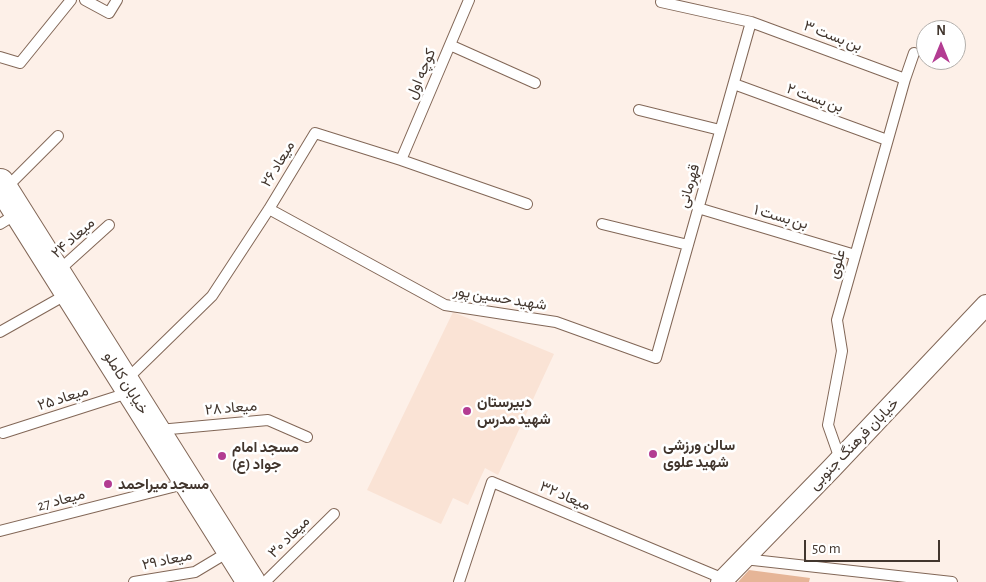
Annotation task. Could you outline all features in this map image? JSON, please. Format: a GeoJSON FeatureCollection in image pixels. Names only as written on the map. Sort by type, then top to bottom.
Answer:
{"type":"FeatureCollection","features":[{"type":"Feature","properties":{"kind":"street","name":"خیابان کاملو"},"geometry":{"type":"LineString","coordinates":[[2,186],[9,218],[63,282],[251,582]]}},
{"type":"Feature","properties":{"kind":"street","name":"خیابان فرهنگ جنوبی"},"geometry":{"type":"LineString","coordinates":[[722,580],[986,305]]}},
{"type":"Feature","properties":{"kind":"lane"},"geometry":{"type":"LineString","coordinates":[[0,57],[20,63],[70,0]]}},
{"type":"Feature","properties":{"kind":"lane"},"geometry":{"type":"LineString","coordinates":[[85,0],[109,13],[117,0]]}},
{"type":"Feature","properties":{"kind":"lane","name":"کوچه اول"},"geometry":{"type":"LineString","coordinates":[[401,160],[469,0]]}},
{"type":"Feature","properties":{"kind":"lane","name":"بن بست ۳"},"geometry":{"type":"LineString","coordinates":[[661,2],[751,22],[904,79]]}},
{"type":"Feature","properties":{"kind":"lane","name":"قهرمانی"},"geometry":{"type":"LineString","coordinates":[[656,358],[751,22]]}},
{"type":"Feature","properties":{"kind":"lane"},"geometry":{"type":"LineString","coordinates":[[450,45],[535,82]]}},
{"type":"Feature","properties":{"kind":"lane","name":"علوی"},"geometry":{"type":"LineString","coordinates":[[840,459],[828,425],[842,351],[837,320],[904,79],[914,53]]}},
{"type":"Feature","properties":{"kind":"lane","name":"بن بست ۲"},"geometry":{"type":"LineString","coordinates":[[734,84],[887,140]]}},
{"type":"Feature","properties":{"kind":"lane"},"geometry":{"type":"LineString","coordinates":[[639,110],[720,130]]}},
{"type":"Feature","properties":{"kind":"lane","name":"میعاد ۲۶"},"geometry":{"type":"LineString","coordinates":[[128,387],[212,296],[269,209],[315,133],[401,160],[526,204]]}},
{"type":"Feature","properties":{"kind":"lane"},"geometry":{"type":"LineString","coordinates":[[2,186],[58,136]]}},
{"type":"Feature","properties":{"kind":"lane","name":"بن بست ۱"},"geometry":{"type":"LineString","coordinates":[[698,208],[855,255]]}},
{"type":"Feature","properties":{"kind":"lane","name":"شهید حسین پور"},"geometry":{"type":"LineString","coordinates":[[269,209],[444,305],[556,322],[656,358]]}},
{"type":"Feature","properties":{"kind":"lane"},"geometry":{"type":"LineString","coordinates":[[602,224],[688,245]]}},
{"type":"Feature","properties":{"kind":"lane","name":"میعاد ۲۴"},"geometry":{"type":"LineString","coordinates":[[0,332],[63,282],[109,225]]}},
{"type":"Feature","properties":{"kind":"lane","name":"میعاد ۲۵"},"geometry":{"type":"LineString","coordinates":[[3,433],[128,387]]}},
{"type":"Feature","properties":{"kind":"lane","name":"میعاد ۲۸"},"geometry":{"type":"LineString","coordinates":[[155,430],[268,420],[307,437]]}},
{"type":"Feature","properties":{"kind":"lane","name":"میعاد 27"},"geometry":{"type":"LineString","coordinates":[[0,531],[188,482]]}},
{"type":"Feature","properties":{"kind":"lane","name":"میعاد ۳۲"},"geometry":{"type":"LineString","coordinates":[[459,582],[492,482],[722,580]]}},
{"type":"Feature","properties":{"kind":"lane","name":"میعاد ۳۰"},"geometry":{"type":"LineString","coordinates":[[265,582],[334,514]]}},
{"type":"Feature","properties":{"kind":"lane","name":"میعاد ۲۹"},"geometry":{"type":"LineString","coordinates":[[134,582],[195,572],[231,550]]}},
{"type":"Feature","properties":{"kind":"lane"},"geometry":{"type":"LineString","coordinates":[[743,559],[952,582]]}},
{"type":"Feature","properties":{"kind":"shaded area","name":"دبیرستان شهید مدرس"},"geometry":{"type":"Polygon","coordinates":[[[453,312],[554,354],[498,475],[485,468],[468,505],[453,498],[441,524],[367,490],[453,312]]]}},
{"type":"Feature","properties":{"kind":"shaded area"},"geometry":{"type":"Polygon","coordinates":[[[749,570],[810,578],[809,582],[738,582],[749,570]]]}},
{"type":"Feature","properties":{"kind":"place","name":"دبیرستان شهید مدرس"},"geometry":{"type":"Point","coordinates":[467,411]}},
{"type":"Feature","properties":{"kind":"place","name":"سالن ورزشی شهید علوی"},"geometry":{"type":"Point","coordinates":[653,454]}},
{"type":"Feature","properties":{"kind":"place","name":"مسجد امام جواد (ع)"},"geometry":{"type":"Point","coordinates":[222,456]}},
{"type":"Feature","properties":{"kind":"place","name":"مسجد میراحمد"},"geometry":{"type":"Point","coordinates":[108,484]}}]}
